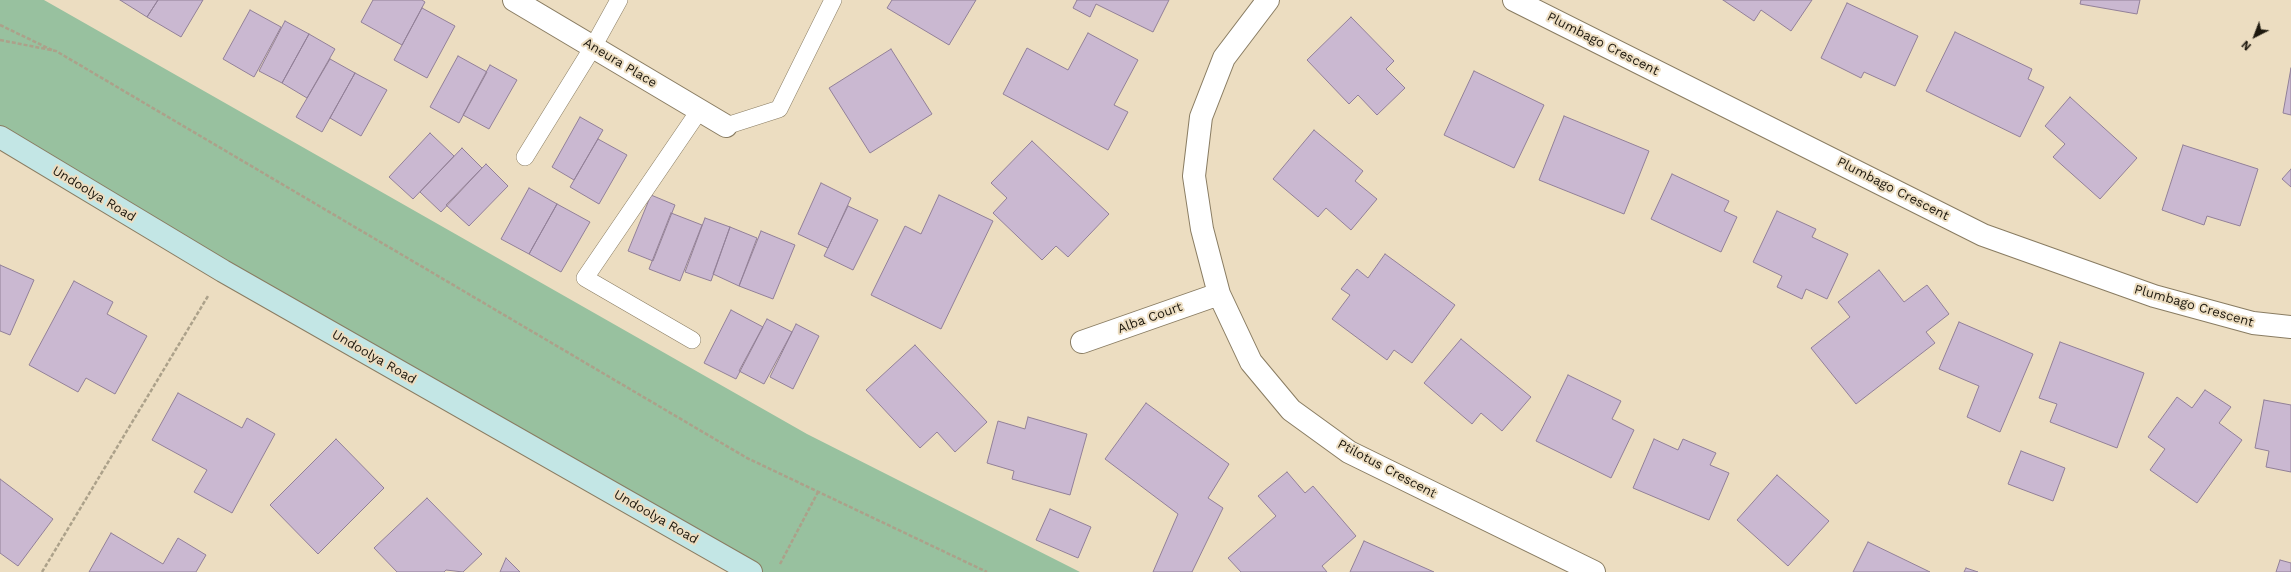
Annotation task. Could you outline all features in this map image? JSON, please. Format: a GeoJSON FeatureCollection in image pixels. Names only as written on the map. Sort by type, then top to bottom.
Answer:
{"type":"FeatureCollection","features":[{"type":"Feature","properties":{"kind":"main road","name":"Undoolya Road"},"geometry":{"type":"LineString","coordinates":[[0,137],[223,271],[752,572]]}},
{"type":"Feature","properties":{"kind":"street","name":"Aneura Place"},"geometry":{"type":"LineString","coordinates":[[514,0],[726,126]]}},
{"type":"Feature","properties":{"kind":"street","name":"Ptilotus Crescent"},"geometry":{"type":"LineString","coordinates":[[1268,0],[1224,58],[1201,117],[1194,176],[1202,229],[1219,294],[1251,362],[1291,410],[1348,452],[1594,572]]}},
{"type":"Feature","properties":{"kind":"street","name":"Plumbago Crescent"},"geometry":{"type":"LineString","coordinates":[[1514,0],[1983,235],[2154,296],[2253,323],[2291,327]]}},
{"type":"Feature","properties":{"kind":"street","name":"Alba Court"},"geometry":{"type":"LineString","coordinates":[[1082,342],[1219,294]]}},
{"type":"Feature","properties":{"kind":"lane"},"geometry":{"type":"LineString","coordinates":[[526,157],[593,47],[619,0]]}},
{"type":"Feature","properties":{"kind":"lane"},"geometry":{"type":"LineString","coordinates":[[726,126],[779,109],[833,0]]}},
{"type":"Feature","properties":{"kind":"lane"},"geometry":{"type":"LineString","coordinates":[[692,340],[585,278],[699,111]]}},
{"type":"Feature","properties":{"kind":"path"},"geometry":{"type":"LineString","coordinates":[[0,25],[56,52],[747,458],[987,572]]}},
{"type":"Feature","properties":{"kind":"path"},"geometry":{"type":"LineString","coordinates":[[0,40],[56,52]]}},
{"type":"Feature","properties":{"kind":"path"},"geometry":{"type":"LineString","coordinates":[[42,572],[223,271]]}},
{"type":"Feature","properties":{"kind":"path"},"geometry":{"type":"LineString","coordinates":[[780,565],[818,492]]}},
{"type":"Feature","properties":{"kind":"green space"},"geometry":{"type":"Polygon","coordinates":[[[0,0],[44,0],[807,434],[1080,572],[751,572],[0,137],[0,0]]]}},
{"type":"Feature","properties":{"kind":"building"},"geometry":{"type":"Polygon","coordinates":[[[120,0],[158,0],[147,17],[120,0]]]}},
{"type":"Feature","properties":{"kind":"building"},"geometry":{"type":"Polygon","coordinates":[[[158,0],[203,0],[181,37],[147,17],[158,0]]]}},
{"type":"Feature","properties":{"kind":"building"},"geometry":{"type":"Polygon","coordinates":[[[373,0],[422,0],[425,2],[402,45],[361,22],[373,0]]]}},
{"type":"Feature","properties":{"kind":"building"},"geometry":{"type":"Polygon","coordinates":[[[892,0],[976,0],[949,45],[887,8],[892,0]]]}},
{"type":"Feature","properties":{"kind":"building"},"geometry":{"type":"Polygon","coordinates":[[[1077,0],[1169,0],[1153,32],[1096,4],[1090,17],[1073,8],[1077,0]]]}},
{"type":"Feature","properties":{"kind":"building"},"geometry":{"type":"Polygon","coordinates":[[[1723,0],[1812,0],[1791,31],[1761,10],[1754,21],[1723,0]]]}},
{"type":"Feature","properties":{"kind":"building"},"geometry":{"type":"Polygon","coordinates":[[[2081,0],[2140,0],[2137,14],[2080,4],[2081,0]]]}},
{"type":"Feature","properties":{"kind":"building"},"geometry":{"type":"Polygon","coordinates":[[[1847,3],[1918,36],[1895,86],[1864,72],[1861,78],[1821,58],[1847,3]]]}},
{"type":"Feature","properties":{"kind":"building"},"geometry":{"type":"Polygon","coordinates":[[[422,8],[455,26],[427,78],[394,60],[422,8]]]}},
{"type":"Feature","properties":{"kind":"building"},"geometry":{"type":"Polygon","coordinates":[[[250,10],[281,27],[254,77],[223,59],[250,10]]]}},
{"type":"Feature","properties":{"kind":"building"},"geometry":{"type":"Polygon","coordinates":[[[1351,17],[1394,61],[1386,69],[1405,88],[1377,115],[1358,95],[1349,104],[1307,60],[1351,17]]]}},
{"type":"Feature","properties":{"kind":"building"},"geometry":{"type":"Polygon","coordinates":[[[285,21],[309,34],[282,83],[259,71],[285,21]]]}},
{"type":"Feature","properties":{"kind":"building"},"geometry":{"type":"Polygon","coordinates":[[[1955,32],[2032,69],[2028,79],[2044,87],[2020,137],[1926,91],[1955,32]]]}},
{"type":"Feature","properties":{"kind":"building"},"geometry":{"type":"Polygon","coordinates":[[[1088,33],[1138,60],[1114,105],[1128,112],[1108,150],[1003,94],[1027,48],[1068,70],[1088,33]]]}},
{"type":"Feature","properties":{"kind":"building"},"geometry":{"type":"Polygon","coordinates":[[[309,34],[335,49],[307,98],[282,83],[309,34]]]}},
{"type":"Feature","properties":{"kind":"building"},"geometry":{"type":"Polygon","coordinates":[[[891,49],[932,114],[870,153],[829,88],[891,49]]]}},
{"type":"Feature","properties":{"kind":"building"},"geometry":{"type":"Polygon","coordinates":[[[458,56],[487,72],[459,123],[430,107],[458,56]]]}},
{"type":"Feature","properties":{"kind":"building"},"geometry":{"type":"Polygon","coordinates":[[[330,59],[355,73],[322,132],[296,117],[330,59]]]}},
{"type":"Feature","properties":{"kind":"building"},"geometry":{"type":"Polygon","coordinates":[[[490,65],[517,80],[489,129],[463,115],[490,65]]]}},
{"type":"Feature","properties":{"kind":"building"},"geometry":{"type":"Polygon","coordinates":[[[2291,68],[2291,115],[2283,113],[2291,68]]]}},
{"type":"Feature","properties":{"kind":"building"},"geometry":{"type":"Polygon","coordinates":[[[1474,71],[1544,105],[1514,168],[1444,135],[1474,71]]]}},
{"type":"Feature","properties":{"kind":"building"},"geometry":{"type":"Polygon","coordinates":[[[355,73],[387,90],[361,136],[330,118],[355,73]]]}},
{"type":"Feature","properties":{"kind":"building"},"geometry":{"type":"Polygon","coordinates":[[[2070,97],[2137,158],[2100,199],[2053,157],[2065,144],[2045,126],[2070,97]]]}},
{"type":"Feature","properties":{"kind":"building"},"geometry":{"type":"Polygon","coordinates":[[[1564,116],[1649,151],[1624,214],[1539,180],[1564,116]]]}},
{"type":"Feature","properties":{"kind":"building"},"geometry":{"type":"Polygon","coordinates":[[[580,117],[603,130],[574,180],[552,167],[580,117]]]}},
{"type":"Feature","properties":{"kind":"building"},"geometry":{"type":"Polygon","coordinates":[[[1314,130],[1363,171],[1355,181],[1377,199],[1351,230],[1326,208],[1318,217],[1273,179],[1314,130]]]}},
{"type":"Feature","properties":{"kind":"building"},"geometry":{"type":"Polygon","coordinates":[[[430,133],[454,156],[413,199],[389,177],[430,133]]]}},
{"type":"Feature","properties":{"kind":"building"},"geometry":{"type":"Polygon","coordinates":[[[598,139],[627,155],[599,204],[570,187],[598,139]]]}},
{"type":"Feature","properties":{"kind":"building"},"geometry":{"type":"Polygon","coordinates":[[[1032,141],[1109,214],[1068,257],[1056,246],[1042,260],[993,213],[1007,198],[991,183],[1032,141]]]}},
{"type":"Feature","properties":{"kind":"building"},"geometry":{"type":"Polygon","coordinates":[[[2183,145],[2258,169],[2240,226],[2207,216],[2204,225],[2162,210],[2183,145]]]}},
{"type":"Feature","properties":{"kind":"building"},"geometry":{"type":"Polygon","coordinates":[[[462,148],[482,168],[441,212],[420,192],[462,148]]]}},
{"type":"Feature","properties":{"kind":"building"},"geometry":{"type":"Polygon","coordinates":[[[486,164],[508,186],[469,226],[446,205],[486,164]]]}},
{"type":"Feature","properties":{"kind":"building"},"geometry":{"type":"Polygon","coordinates":[[[2291,169],[2291,187],[2282,179],[2291,169]]]}},
{"type":"Feature","properties":{"kind":"building"},"geometry":{"type":"Polygon","coordinates":[[[1672,174],[1729,201],[1724,211],[1737,217],[1721,252],[1651,219],[1672,174]]]}},
{"type":"Feature","properties":{"kind":"building"},"geometry":{"type":"Polygon","coordinates":[[[821,183],[851,198],[828,248],[798,234],[821,183]]]}},
{"type":"Feature","properties":{"kind":"building"},"geometry":{"type":"Polygon","coordinates":[[[529,188],[557,204],[529,254],[501,239],[529,188]]]}},
{"type":"Feature","properties":{"kind":"building"},"geometry":{"type":"Polygon","coordinates":[[[651,195],[675,205],[653,261],[628,251],[651,195]]]}},
{"type":"Feature","properties":{"kind":"building"},"geometry":{"type":"Polygon","coordinates":[[[939,195],[993,221],[941,329],[871,295],[905,226],[921,234],[939,195]]]}},
{"type":"Feature","properties":{"kind":"building"},"geometry":{"type":"Polygon","coordinates":[[[557,204],[590,222],[561,272],[529,254],[557,204]]]}},
{"type":"Feature","properties":{"kind":"building"},"geometry":{"type":"Polygon","coordinates":[[[848,206],[878,220],[853,270],[824,256],[848,206]]]}},
{"type":"Feature","properties":{"kind":"building"},"geometry":{"type":"Polygon","coordinates":[[[1777,211],[1816,229],[1812,237],[1848,254],[1827,299],[1806,289],[1802,299],[1777,287],[1782,276],[1753,262],[1777,211]]]}},
{"type":"Feature","properties":{"kind":"building"},"geometry":{"type":"Polygon","coordinates":[[[671,213],[702,225],[680,281],[649,269],[671,213]]]}},
{"type":"Feature","properties":{"kind":"building"},"geometry":{"type":"Polygon","coordinates":[[[705,218],[730,227],[711,281],[685,272],[705,218]]]}},
{"type":"Feature","properties":{"kind":"building"},"geometry":{"type":"Polygon","coordinates":[[[730,227],[757,238],[739,286],[713,274],[730,227]]]}},
{"type":"Feature","properties":{"kind":"building"},"geometry":{"type":"Polygon","coordinates":[[[761,231],[795,245],[773,299],[739,286],[761,231]]]}},
{"type":"Feature","properties":{"kind":"building"},"geometry":{"type":"Polygon","coordinates":[[[1385,254],[1455,305],[1412,363],[1394,350],[1387,360],[1332,319],[1350,295],[1341,289],[1357,269],[1368,278],[1385,254]]]}},
{"type":"Feature","properties":{"kind":"building"},"geometry":{"type":"Polygon","coordinates":[[[0,265],[34,280],[10,335],[0,331],[0,265]]]}},
{"type":"Feature","properties":{"kind":"building"},"geometry":{"type":"Polygon","coordinates":[[[1879,270],[1904,302],[1927,285],[1949,314],[1926,332],[1935,343],[1856,404],[1811,348],[1850,317],[1838,302],[1879,270]]]}},
{"type":"Feature","properties":{"kind":"building"},"geometry":{"type":"Polygon","coordinates":[[[74,281],[113,302],[107,314],[147,336],[115,394],[86,378],[78,392],[29,365],[74,281]]]}},
{"type":"Feature","properties":{"kind":"building"},"geometry":{"type":"Polygon","coordinates":[[[731,310],[763,327],[736,379],[704,363],[731,310]]]}},
{"type":"Feature","properties":{"kind":"building"},"geometry":{"type":"Polygon","coordinates":[[[767,319],[792,332],[764,384],[739,371],[767,319]]]}},
{"type":"Feature","properties":{"kind":"building"},"geometry":{"type":"Polygon","coordinates":[[[1959,322],[2033,354],[2000,432],[1967,417],[1979,386],[1939,369],[1959,322]]]}},
{"type":"Feature","properties":{"kind":"building"},"geometry":{"type":"Polygon","coordinates":[[[796,324],[819,336],[793,389],[770,377],[796,324]]]}},
{"type":"Feature","properties":{"kind":"building"},"geometry":{"type":"Polygon","coordinates":[[[1461,339],[1531,397],[1502,431],[1481,413],[1472,424],[1424,383],[1461,339]]]}},
{"type":"Feature","properties":{"kind":"building"},"geometry":{"type":"Polygon","coordinates":[[[2060,342],[2144,373],[2117,448],[2050,422],[2057,404],[2039,398],[2060,342]]]}},
{"type":"Feature","properties":{"kind":"building"},"geometry":{"type":"Polygon","coordinates":[[[915,345],[987,422],[955,452],[937,432],[920,448],[866,390],[915,345]]]}},
{"type":"Feature","properties":{"kind":"building"},"geometry":{"type":"Polygon","coordinates":[[[1568,375],[1621,401],[1612,419],[1634,430],[1611,478],[1536,441],[1568,375]]]}},
{"type":"Feature","properties":{"kind":"building"},"geometry":{"type":"Polygon","coordinates":[[[2205,390],[2231,407],[2219,423],[2242,440],[2197,503],[2150,470],[2165,449],[2148,437],[2177,397],[2192,408],[2205,390]]]}},
{"type":"Feature","properties":{"kind":"building"},"geometry":{"type":"Polygon","coordinates":[[[178,393],[242,428],[247,418],[275,434],[232,513],[194,492],[207,470],[152,440],[178,393]]]}},
{"type":"Feature","properties":{"kind":"building"},"geometry":{"type":"Polygon","coordinates":[[[2264,400],[2291,405],[2291,472],[2266,467],[2269,451],[2255,448],[2264,400]]]}},
{"type":"Feature","properties":{"kind":"building"},"geometry":{"type":"Polygon","coordinates":[[[1146,403],[1229,464],[1208,498],[1223,508],[1192,572],[1153,572],[1178,514],[1105,459],[1146,403]]]}},
{"type":"Feature","properties":{"kind":"building"},"geometry":{"type":"Polygon","coordinates":[[[1028,417],[1087,434],[1070,495],[1012,479],[1014,471],[987,463],[998,421],[1025,429],[1028,417]]]}},
{"type":"Feature","properties":{"kind":"building"},"geometry":{"type":"Polygon","coordinates":[[[336,439],[384,488],[318,554],[270,505],[336,439]]]}},
{"type":"Feature","properties":{"kind":"building"},"geometry":{"type":"Polygon","coordinates":[[[1654,439],[1678,450],[1683,439],[1716,453],[1710,465],[1729,473],[1709,520],[1633,488],[1654,439]]]}},
{"type":"Feature","properties":{"kind":"building"},"geometry":{"type":"Polygon","coordinates":[[[2021,451],[2065,468],[2053,501],[2008,484],[2021,451]]]}},
{"type":"Feature","properties":{"kind":"building"},"geometry":{"type":"Polygon","coordinates":[[[1287,472],[1305,493],[1313,486],[1356,536],[1322,566],[1327,572],[1241,572],[1228,558],[1276,516],[1258,496],[1287,472]]]}},
{"type":"Feature","properties":{"kind":"building"},"geometry":{"type":"Polygon","coordinates":[[[1777,475],[1829,521],[1788,566],[1737,520],[1777,475]]]}},
{"type":"Feature","properties":{"kind":"building"},"geometry":{"type":"Polygon","coordinates":[[[0,479],[53,519],[18,566],[0,553],[0,479]]]}},
{"type":"Feature","properties":{"kind":"building"},"geometry":{"type":"Polygon","coordinates":[[[427,498],[482,554],[463,572],[446,570],[444,572],[397,572],[374,548],[427,498]]]}},
{"type":"Feature","properties":{"kind":"building"},"geometry":{"type":"Polygon","coordinates":[[[1050,509],[1091,527],[1078,558],[1036,540],[1050,509]]]}},
{"type":"Feature","properties":{"kind":"building"},"geometry":{"type":"Polygon","coordinates":[[[111,533],[163,564],[178,538],[206,555],[196,572],[89,572],[111,533]]]}},
{"type":"Feature","properties":{"kind":"building"},"geometry":{"type":"Polygon","coordinates":[[[1364,541],[1434,572],[1350,572],[1364,541]]]}},
{"type":"Feature","properties":{"kind":"building"},"geometry":{"type":"Polygon","coordinates":[[[1868,542],[1930,572],[1853,572],[1868,542]]]}},
{"type":"Feature","properties":{"kind":"building"},"geometry":{"type":"Polygon","coordinates":[[[506,558],[520,572],[500,572],[506,558]]]}},
{"type":"Feature","properties":{"kind":"building"},"geometry":{"type":"Polygon","coordinates":[[[2280,560],[2291,563],[2291,572],[2276,572],[2280,560]]]}},
{"type":"Feature","properties":{"kind":"building"},"geometry":{"type":"Polygon","coordinates":[[[1966,568],[1978,572],[1964,572],[1966,568]]]}}]}
